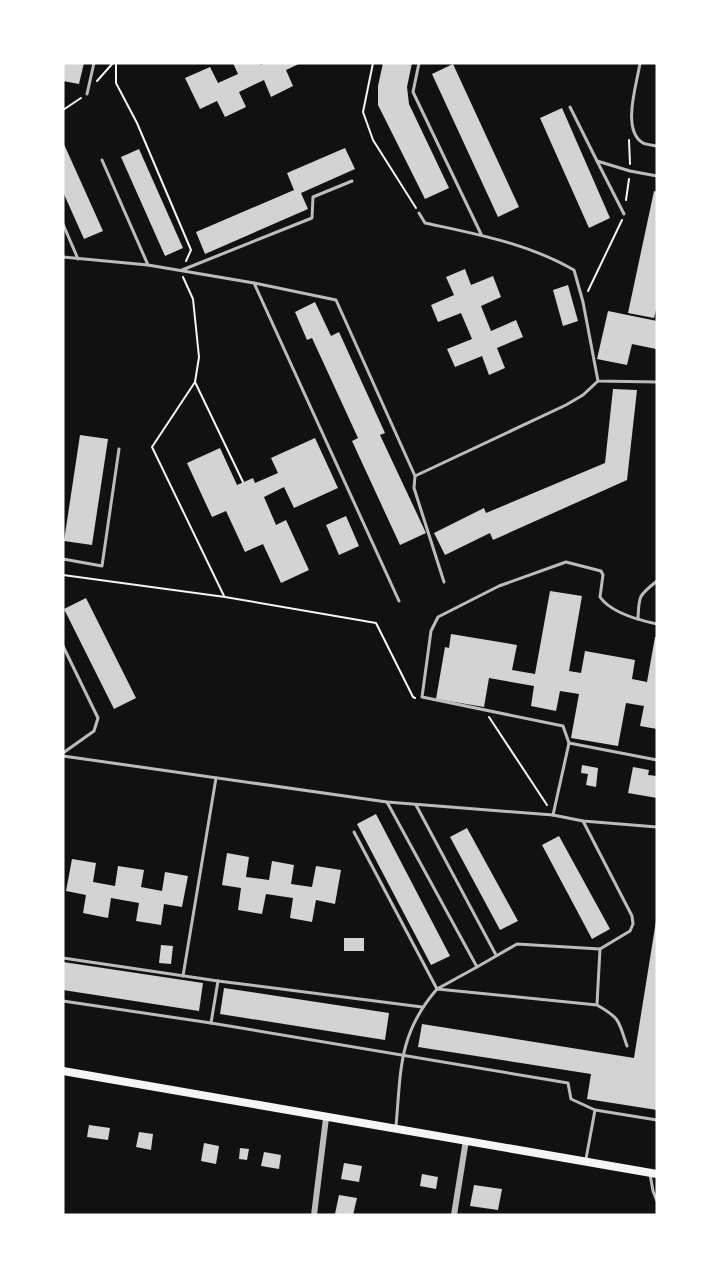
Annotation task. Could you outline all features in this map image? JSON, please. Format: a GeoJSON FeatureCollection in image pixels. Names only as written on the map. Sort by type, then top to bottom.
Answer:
{"type":"FeatureCollection","features":[{"type":"Feature","properties":{"kind":"main road"},"geometry":{"type":"LineString","coordinates":[[63,1071],[654,1173]]}},
{"type":"Feature","properties":{"kind":"street"},"geometry":{"type":"LineString","coordinates":[[314,1215],[326,1118]]}},
{"type":"Feature","properties":{"kind":"street"},"geometry":{"type":"LineString","coordinates":[[454,1215],[466,1140]]}},
{"type":"Feature","properties":{"kind":"lane"},"geometry":{"type":"LineString","coordinates":[[87,94],[94,63]]}},
{"type":"Feature","properties":{"kind":"lane"},"geometry":{"type":"LineString","coordinates":[[419,63],[413,92],[481,234]]}},
{"type":"Feature","properties":{"kind":"lane"},"geometry":{"type":"LineString","coordinates":[[640,63],[630,122],[636,136],[644,144],[657,146]]}},
{"type":"Feature","properties":{"kind":"lane"},"geometry":{"type":"LineString","coordinates":[[570,107],[624,214]]}},
{"type":"Feature","properties":{"kind":"lane"},"geometry":{"type":"LineString","coordinates":[[102,160],[148,265]]}},
{"type":"Feature","properties":{"kind":"lane"},"geometry":{"type":"LineString","coordinates":[[597,161],[657,176]]}},
{"type":"Feature","properties":{"kind":"lane"},"geometry":{"type":"LineString","coordinates":[[181,271],[312,218],[313,197],[352,181]]}},
{"type":"Feature","properties":{"kind":"lane"},"geometry":{"type":"LineString","coordinates":[[419,213],[425,223],[481,234],[552,258],[574,270],[583,302],[598,381]]}},
{"type":"Feature","properties":{"kind":"lane"},"geometry":{"type":"LineString","coordinates":[[63,224],[78,259]]}},
{"type":"Feature","properties":{"kind":"lane"},"geometry":{"type":"LineString","coordinates":[[63,257],[148,265],[336,300],[415,476],[414,488],[444,582]]}},
{"type":"Feature","properties":{"kind":"lane"},"geometry":{"type":"LineString","coordinates":[[254,283],[399,601]]}},
{"type":"Feature","properties":{"kind":"lane"},"geometry":{"type":"LineString","coordinates":[[415,476],[566,405],[598,381],[657,382]]}},
{"type":"Feature","properties":{"kind":"lane"},"geometry":{"type":"LineString","coordinates":[[63,559],[102,566],[119,449]]}},
{"type":"Feature","properties":{"kind":"lane"},"geometry":{"type":"LineString","coordinates":[[553,815],[569,743],[563,726],[422,698],[431,631],[438,617],[499,586],[566,562],[601,571],[603,575],[600,597],[604,603],[638,620],[657,624]]}},
{"type":"Feature","properties":{"kind":"lane"},"geometry":{"type":"LineString","coordinates":[[638,620],[641,593],[657,581]]}},
{"type":"Feature","properties":{"kind":"lane"},"geometry":{"type":"LineString","coordinates":[[63,646],[98,718],[94,731],[63,754]]}},
{"type":"Feature","properties":{"kind":"lane"},"geometry":{"type":"LineString","coordinates":[[569,743],[657,760]]}},
{"type":"Feature","properties":{"kind":"lane"},"geometry":{"type":"LineString","coordinates":[[63,754],[387,802],[553,815],[583,821],[657,827]]}},
{"type":"Feature","properties":{"kind":"lane"},"geometry":{"type":"LineString","coordinates":[[183,976],[216,778]]}},
{"type":"Feature","properties":{"kind":"lane"},"geometry":{"type":"LineString","coordinates":[[387,802],[477,967]]}},
{"type":"Feature","properties":{"kind":"lane"},"geometry":{"type":"LineString","coordinates":[[416,805],[496,955]]}},
{"type":"Feature","properties":{"kind":"lane"},"geometry":{"type":"LineString","coordinates":[[396,1128],[403,1056],[410,1030],[422,1007],[437,989],[517,944],[600,949],[630,931],[633,924],[632,916],[583,821]]}},
{"type":"Feature","properties":{"kind":"lane"},"geometry":{"type":"LineString","coordinates":[[354,832],[437,989]]}},
{"type":"Feature","properties":{"kind":"lane"},"geometry":{"type":"LineString","coordinates":[[597,1005],[600,949]]}},
{"type":"Feature","properties":{"kind":"lane"},"geometry":{"type":"LineString","coordinates":[[63,958],[218,981],[422,1007]]}},
{"type":"Feature","properties":{"kind":"lane"},"geometry":{"type":"LineString","coordinates":[[211,1023],[218,981]]}},
{"type":"Feature","properties":{"kind":"lane"},"geometry":{"type":"LineString","coordinates":[[437,989],[597,1005],[612,1013],[618,1020],[627,1046]]}},
{"type":"Feature","properties":{"kind":"lane"},"geometry":{"type":"LineString","coordinates":[[63,1001],[211,1023],[568,1083],[571,1099],[595,1110],[657,1120]]}},
{"type":"Feature","properties":{"kind":"lane"},"geometry":{"type":"LineString","coordinates":[[586,1161],[595,1110]]}},
{"type":"Feature","properties":{"kind":"lane"},"geometry":{"type":"LineString","coordinates":[[654,1173],[652,1191],[657,1202]]}},
{"type":"Feature","properties":{"kind":"path"},"geometry":{"type":"LineString","coordinates":[[116,63],[116,83],[137,123],[191,250],[181,271],[193,299],[198,357],[195,382],[152,447],[225,597]]}},
{"type":"Feature","properties":{"kind":"path"},"geometry":{"type":"LineString","coordinates":[[373,63],[363,112],[373,140],[419,213]]}},
{"type":"Feature","properties":{"kind":"path"},"geometry":{"type":"LineString","coordinates":[[195,382],[243,482]]}},
{"type":"Feature","properties":{"kind":"path"},"geometry":{"type":"LineString","coordinates":[[63,575],[225,597],[376,623],[413,697],[424,701]]}},
{"type":"Feature","properties":{"kind":"path"},"geometry":{"type":"LineString","coordinates":[[488,715],[553,815]]}},
{"type":"Feature","properties":{"kind":"building"},"geometry":{"type":"Polygon","coordinates":[[[63,63],[84,63],[79,84],[63,81],[63,63]]]}},
{"type":"Feature","properties":{"kind":"building"},"geometry":{"type":"Polygon","coordinates":[[[233,63],[260,63],[261,65],[264,63],[301,63],[286,70],[293,86],[271,97],[264,80],[239,92],[246,107],[225,117],[217,101],[200,109],[185,78],[210,67],[218,83],[238,74],[233,63]]]}},
{"type":"Feature","properties":{"kind":"building"},"geometry":{"type":"Polygon","coordinates":[[[383,63],[412,63],[407,87],[409,104],[449,188],[425,199],[378,105],[378,86],[383,63]]]}},
{"type":"Feature","properties":{"kind":"building"},"geometry":{"type":"Polygon","coordinates":[[[453,64],[519,207],[498,217],[432,74],[453,64]]]}},
{"type":"Feature","properties":{"kind":"building"},"geometry":{"type":"Polygon","coordinates":[[[562,108],[610,218],[589,228],[540,118],[562,108]]]}},
{"type":"Feature","properties":{"kind":"building"},"geometry":{"type":"Polygon","coordinates":[[[63,142],[103,231],[84,239],[63,192],[63,142]]]}},
{"type":"Feature","properties":{"kind":"building"},"geometry":{"type":"Polygon","coordinates":[[[345,148],[355,169],[301,193],[308,209],[205,254],[196,232],[294,190],[287,173],[345,148]]]}},
{"type":"Feature","properties":{"kind":"building"},"geometry":{"type":"Polygon","coordinates":[[[139,149],[183,248],[165,256],[121,157],[139,149]]]}},
{"type":"Feature","properties":{"kind":"building"},"geometry":{"type":"Polygon","coordinates":[[[654,191],[657,192],[657,306],[654,318],[628,313],[654,191]]]}},
{"type":"Feature","properties":{"kind":"building"},"geometry":{"type":"Polygon","coordinates":[[[465,269],[471,285],[493,276],[501,297],[481,306],[491,331],[516,320],[523,337],[497,348],[505,368],[489,375],[482,356],[455,367],[447,349],[472,339],[461,313],[438,322],[431,305],[454,295],[446,277],[465,269]]]}},
{"type":"Feature","properties":{"kind":"building"},"geometry":{"type":"Polygon","coordinates":[[[568,285],[578,321],[563,326],[553,290],[568,285]]]}},
{"type":"Feature","properties":{"kind":"building"},"geometry":{"type":"Polygon","coordinates":[[[315,302],[331,336],[339,332],[385,433],[380,435],[426,533],[400,545],[352,441],[358,438],[312,338],[307,340],[295,312],[315,302]]]}},
{"type":"Feature","properties":{"kind":"building"},"geometry":{"type":"Polygon","coordinates":[[[608,311],[657,321],[656,349],[632,344],[627,365],[597,359],[608,311]]]}},
{"type":"Feature","properties":{"kind":"building"},"geometry":{"type":"Polygon","coordinates":[[[613,389],[637,390],[627,480],[493,540],[490,533],[445,555],[434,533],[484,508],[486,513],[605,463],[613,389]]]}},
{"type":"Feature","properties":{"kind":"building"},"geometry":{"type":"Polygon","coordinates":[[[80,435],[108,439],[92,545],[64,541],[80,435]]]}},
{"type":"Feature","properties":{"kind":"building"},"geometry":{"type":"Polygon","coordinates":[[[315,438],[338,488],[294,508],[284,487],[264,497],[276,525],[286,520],[309,570],[281,583],[263,544],[245,552],[226,511],[212,517],[187,463],[220,448],[237,485],[253,478],[255,483],[278,473],[271,458],[315,438]]]}},
{"type":"Feature","properties":{"kind":"building"},"geometry":{"type":"Polygon","coordinates":[[[346,516],[359,546],[339,555],[326,525],[346,516]]]}},
{"type":"Feature","properties":{"kind":"building"},"geometry":{"type":"Polygon","coordinates":[[[550,591],[582,596],[569,671],[581,673],[585,651],[635,660],[632,679],[647,682],[655,637],[657,637],[657,729],[640,726],[644,706],[626,703],[618,746],[571,738],[579,694],[560,691],[556,711],[531,706],[534,686],[489,678],[484,707],[436,699],[445,647],[449,648],[451,634],[517,645],[512,670],[535,674],[550,591]]]}},
{"type":"Feature","properties":{"kind":"building"},"geometry":{"type":"Polygon","coordinates":[[[86,598],[136,698],[114,709],[64,609],[86,598]]]}},
{"type":"Feature","properties":{"kind":"building"},"geometry":{"type":"Polygon","coordinates":[[[582,765],[598,768],[596,787],[586,785],[588,774],[581,773],[582,765]]]}},
{"type":"Feature","properties":{"kind":"building"},"geometry":{"type":"Polygon","coordinates":[[[633,767],[649,770],[648,775],[657,776],[657,798],[628,793],[633,767]]]}},
{"type":"Feature","properties":{"kind":"building"},"geometry":{"type":"Polygon","coordinates":[[[376,814],[450,956],[431,965],[357,824],[376,814]]]}},
{"type":"Feature","properties":{"kind":"building"},"geometry":{"type":"Polygon","coordinates":[[[467,828],[518,921],[500,930],[450,837],[467,828]]]}},
{"type":"Feature","properties":{"kind":"building"},"geometry":{"type":"Polygon","coordinates":[[[559,836],[610,929],[592,939],[542,845],[559,836]]]}},
{"type":"Feature","properties":{"kind":"building"},"geometry":{"type":"Polygon","coordinates":[[[227,853],[249,857],[246,877],[269,880],[272,861],[294,865],[291,884],[312,887],[316,866],[341,870],[335,904],[316,900],[312,922],[290,918],[293,898],[266,894],[262,914],[238,910],[241,888],[222,885],[227,853]]]}},
{"type":"Feature","properties":{"kind":"building"},"geometry":{"type":"Polygon","coordinates":[[[72,859],[96,863],[93,882],[115,886],[118,866],[144,870],[141,887],[162,891],[165,872],[188,876],[182,907],[164,904],[161,925],[136,921],[139,903],[111,898],[108,918],[83,913],[86,895],[66,891],[72,859]]]}},
{"type":"Feature","properties":{"kind":"building"},"geometry":{"type":"Polygon","coordinates":[[[656,921],[657,1110],[587,1099],[591,1074],[418,1047],[422,1024],[634,1058],[656,921]]]}},
{"type":"Feature","properties":{"kind":"building"},"geometry":{"type":"Polygon","coordinates":[[[344,938],[364,938],[364,951],[344,951],[344,938]]]}},
{"type":"Feature","properties":{"kind":"building"},"geometry":{"type":"Polygon","coordinates":[[[161,945],[173,946],[171,964],[159,963],[161,945]]]}},
{"type":"Feature","properties":{"kind":"building"},"geometry":{"type":"Polygon","coordinates":[[[63,962],[203,983],[199,1011],[63,990],[63,962]]]}},
{"type":"Feature","properties":{"kind":"building"},"geometry":{"type":"Polygon","coordinates":[[[224,988],[389,1013],[385,1040],[220,1014],[224,988]]]}},
{"type":"Feature","properties":{"kind":"building"},"geometry":{"type":"Polygon","coordinates":[[[89,1125],[110,1128],[108,1140],[87,1137],[89,1125]]]}},
{"type":"Feature","properties":{"kind":"building"},"geometry":{"type":"Polygon","coordinates":[[[139,1132],[153,1134],[151,1150],[136,1147],[139,1132]]]}},
{"type":"Feature","properties":{"kind":"building"},"geometry":{"type":"Polygon","coordinates":[[[204,1143],[219,1146],[216,1164],[201,1161],[204,1143]]]}},
{"type":"Feature","properties":{"kind":"building"},"geometry":{"type":"Polygon","coordinates":[[[240,1148],[249,1149],[247,1160],[239,1159],[240,1148]]]}},
{"type":"Feature","properties":{"kind":"building"},"geometry":{"type":"Polygon","coordinates":[[[264,1152],[281,1155],[279,1169],[261,1166],[264,1152]]]}},
{"type":"Feature","properties":{"kind":"building"},"geometry":{"type":"Polygon","coordinates":[[[344,1163],[362,1166],[359,1182],[341,1179],[344,1163]]]}},
{"type":"Feature","properties":{"kind":"building"},"geometry":{"type":"Polygon","coordinates":[[[422,1174],[438,1177],[436,1189],[420,1186],[422,1174]]]}},
{"type":"Feature","properties":{"kind":"building"},"geometry":{"type":"Polygon","coordinates":[[[474,1185],[502,1189],[498,1210],[470,1206],[474,1185]]]}},
{"type":"Feature","properties":{"kind":"building"},"geometry":{"type":"Polygon","coordinates":[[[339,1195],[357,1198],[353,1215],[335,1214],[339,1195]]]}}]}
